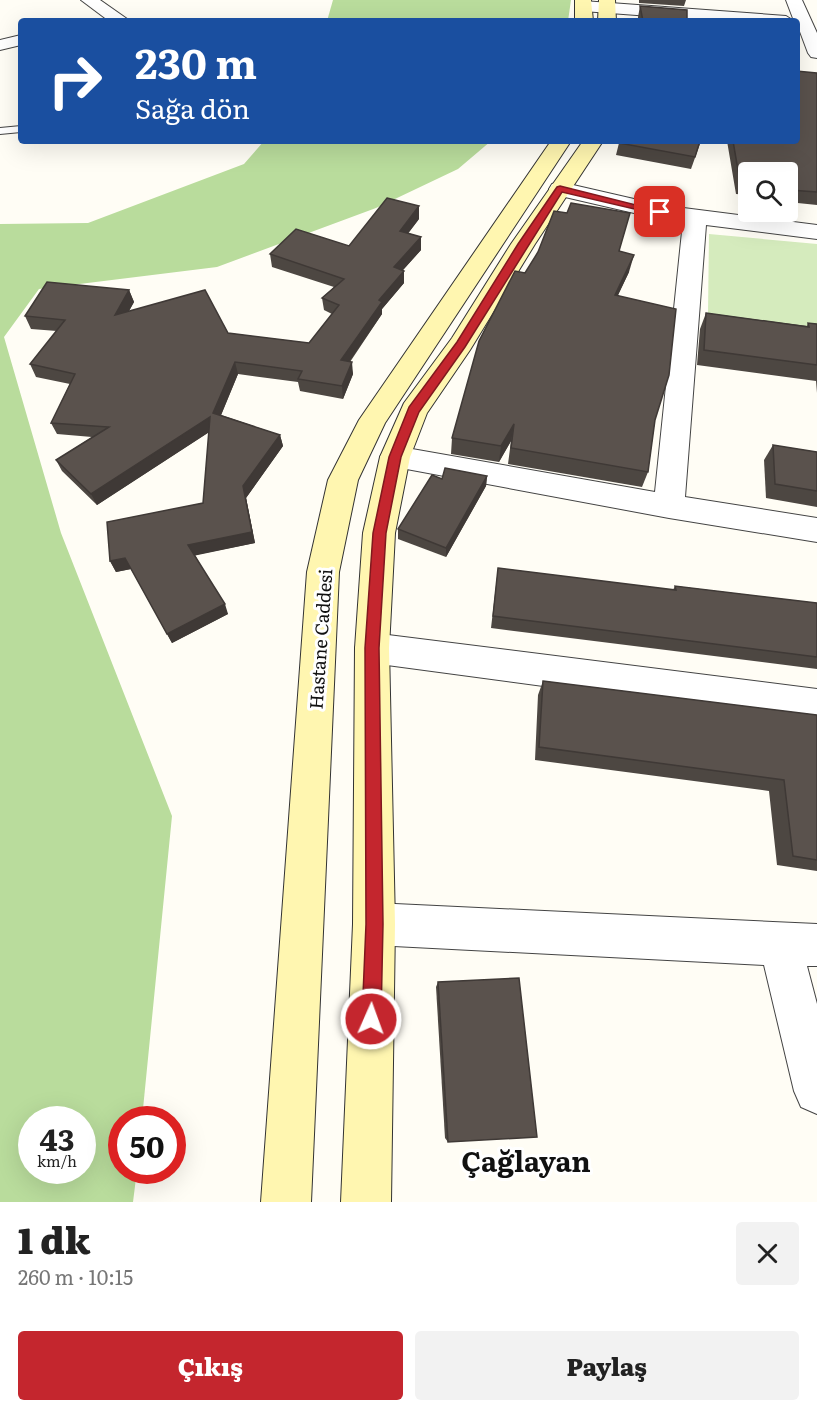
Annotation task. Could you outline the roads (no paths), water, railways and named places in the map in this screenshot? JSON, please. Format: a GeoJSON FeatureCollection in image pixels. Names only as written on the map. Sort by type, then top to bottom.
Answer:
{"type":"FeatureCollection","features":[{"type":"Feature","properties":{"kind":"main road","name":"Hastane Caddesi"},"geometry":{"type":"LineString","coordinates":[[286,1202],[323,572],[343,480],[373,420],[559,144]]}},
{"type":"Feature","properties":{"kind":"main road"},"geometry":{"type":"LineString","coordinates":[[366,1202],[374,924],[372,648],[380,533],[395,457],[414,410],[461,344],[523,244],[590,144]]}},
{"type":"Feature","properties":{"kind":"street"},"geometry":{"type":"LineString","coordinates":[[89,0],[116,18]]}},
{"type":"Feature","properties":{"kind":"street"},"geometry":{"type":"LineString","coordinates":[[794,0],[806,23],[817,53]]}},
{"type":"Feature","properties":{"kind":"street"},"geometry":{"type":"LineString","coordinates":[[583,9],[741,18]]}},
{"type":"Feature","properties":{"kind":"street"},"geometry":{"type":"LineString","coordinates":[[0,45],[18,41]]}},
{"type":"Feature","properties":{"kind":"street"},"geometry":{"type":"LineString","coordinates":[[560,189],[660,212],[817,232]]}},
{"type":"Feature","properties":{"kind":"street"},"geometry":{"type":"LineString","coordinates":[[669,506],[695,217]]}},
{"type":"Feature","properties":{"kind":"street"},"geometry":{"type":"LineString","coordinates":[[395,457],[817,530]]}},
{"type":"Feature","properties":{"kind":"street"},"geometry":{"type":"LineString","coordinates":[[372,648],[817,706]]}},
{"type":"Feature","properties":{"kind":"street"},"geometry":{"type":"LineString","coordinates":[[374,924],[798,945],[817,1091]]}},
{"type":"Feature","properties":{"kind":"lane"},"geometry":{"type":"LineString","coordinates":[[0,131],[18,129]]}},
{"type":"Feature","properties":{"kind":"district","name":"Çağlayan"},"geometry":{"type":"Point","coordinates":[526,1160]}}]}
